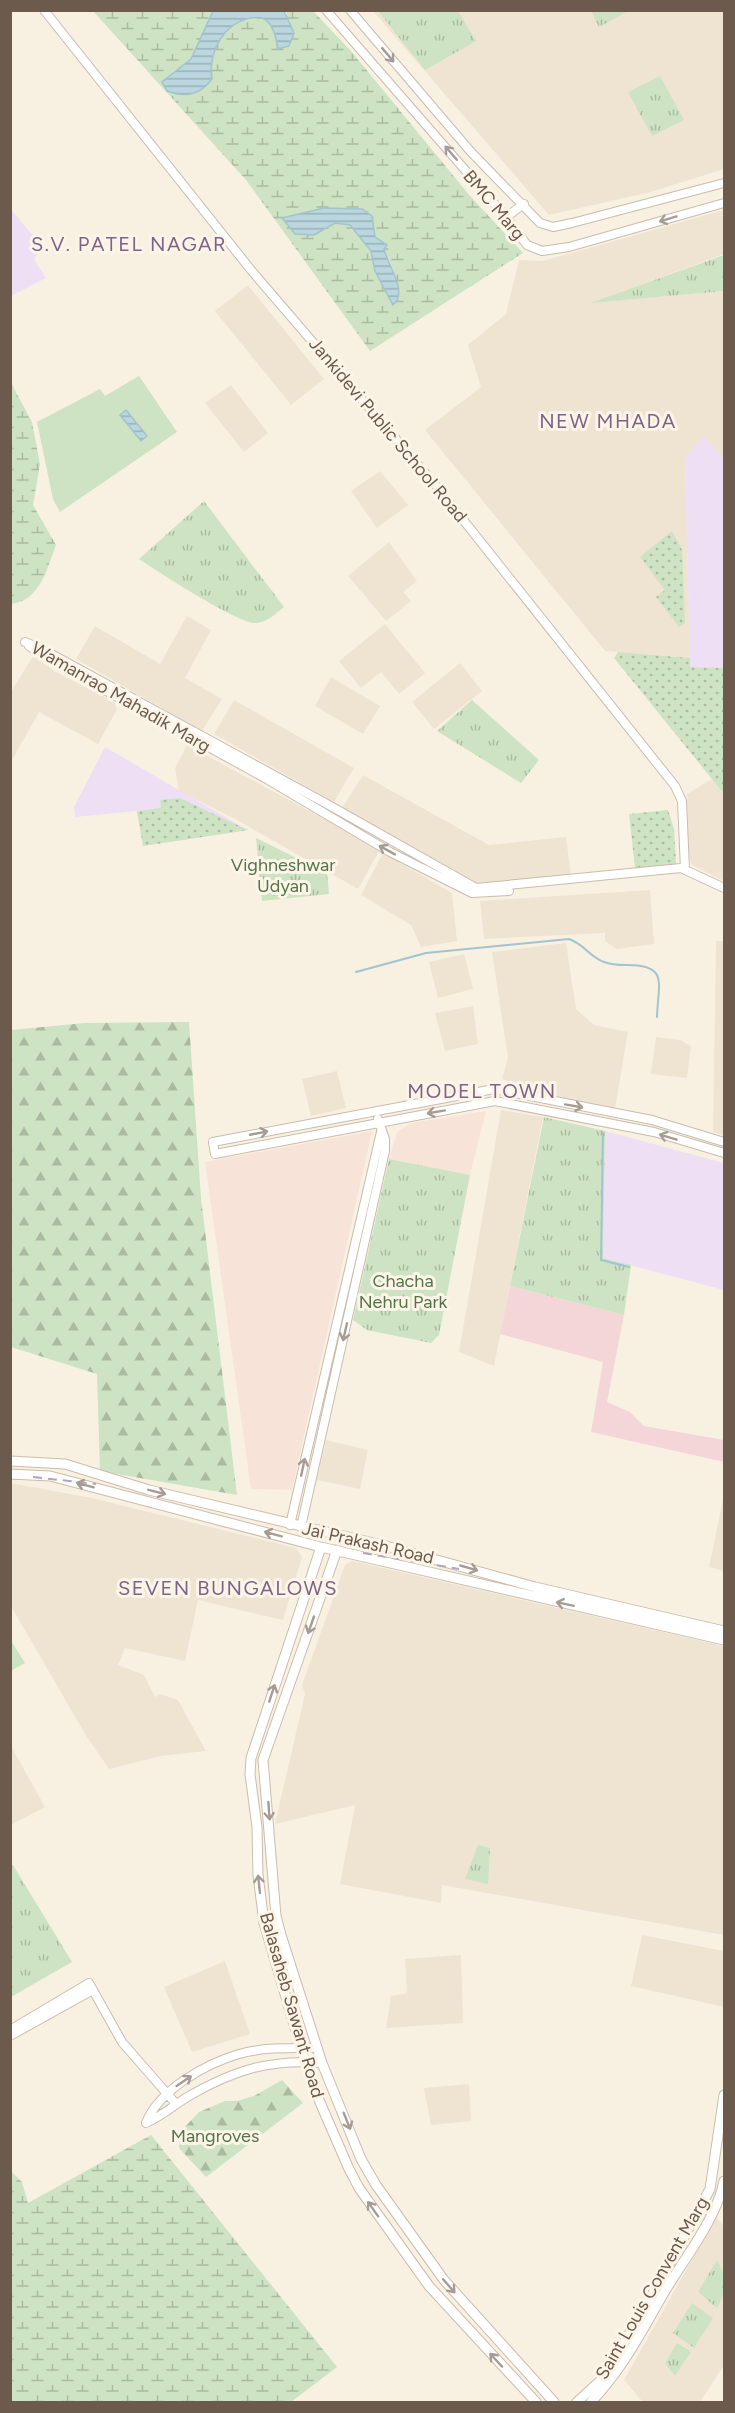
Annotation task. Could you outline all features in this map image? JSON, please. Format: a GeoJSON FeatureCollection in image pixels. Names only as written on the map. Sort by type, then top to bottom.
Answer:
{"type":"FeatureCollection","features":[{"type":"Feature","properties":{"kind":"main road","name":"Jai Prakash Road"},"geometry":{"type":"LineString","coordinates":[[10,1461],[65,1464],[140,1487],[443,1561],[535,1587],[724,1631]]}},
{"type":"Feature","properties":{"kind":"main road","name":"Jai Prakash Road"},"geometry":{"type":"LineString","coordinates":[[10,1474],[50,1476],[321,1547],[724,1640]]}},
{"type":"Feature","properties":{"kind":"main road","name":"Balasaheb Sawant Road"},"geometry":{"type":"LineString","coordinates":[[321,1547],[251,1758],[250,1774],[257,1827],[258,1875],[264,1923],[306,2062],[328,2121],[359,2188],[429,2286],[536,2403]]}},
{"type":"Feature","properties":{"kind":"main road","name":"Balasaheb Sawant Road"},"geometry":{"type":"LineString","coordinates":[[337,1550],[264,1760],[276,1916],[311,2020],[322,2063],[362,2159],[376,2185],[444,2280],[554,2403]]}},
{"type":"Feature","properties":{"kind":"main road"},"geometry":{"type":"LineString","coordinates":[[440,1574],[443,1561]]}},
{"type":"Feature","properties":{"kind":"main road","name":"Saint Louis Convent Marg"},"geometry":{"type":"LineString","coordinates":[[577,2403],[600,2381],[612,2362],[641,2315],[710,2189],[724,2095]]}},
{"type":"Feature","properties":{"kind":"main road","name":"Saint Louis Convent Marg"},"geometry":{"type":"LineString","coordinates":[[591,2403],[619,2372],[695,2243],[720,2197],[724,2181]]}},
{"type":"Feature","properties":{"kind":"street","name":"Jankidevi Public School Road"},"geometry":{"type":"LineString","coordinates":[[44,10],[251,270],[437,487],[675,786],[682,801],[685,869]]}},
{"type":"Feature","properties":{"kind":"street","name":"BMC Marg"},"geometry":{"type":"LineString","coordinates":[[326,10],[506,217],[527,245],[542,251],[570,247],[724,203]]}},
{"type":"Feature","properties":{"kind":"street","name":"BMC Marg"},"geometry":{"type":"LineString","coordinates":[[350,10],[471,152],[540,223],[553,227],[724,183]]}},
{"type":"Feature","properties":{"kind":"street"},"geometry":{"type":"LineString","coordinates":[[506,217],[524,204]]}},
{"type":"Feature","properties":{"kind":"street","name":"Wamanrao Mahadik Marg"},"geometry":{"type":"LineString","coordinates":[[25,642],[283,779],[476,888],[685,869],[486,894],[472,893],[383,848],[265,778],[35,652],[25,642]]}},
{"type":"Feature","properties":{"kind":"street"},"geometry":{"type":"LineString","coordinates":[[685,869],[724,888]]}},
{"type":"Feature","properties":{"kind":"street"},"geometry":{"type":"LineString","coordinates":[[724,1142],[652,1120],[494,1089],[213,1142],[215,1154],[495,1101],[642,1130],[724,1153]]}},
{"type":"Feature","properties":{"kind":"street"},"geometry":{"type":"LineString","coordinates":[[301,1527],[385,1151],[385,1139],[376,1110]]}},
{"type":"Feature","properties":{"kind":"street"},"geometry":{"type":"LineString","coordinates":[[290,1525],[381,1132]]}},
{"type":"Feature","properties":{"kind":"street"},"geometry":{"type":"LineString","coordinates":[[294,1508],[305,1511]]}},
{"type":"Feature","properties":{"kind":"street"},"geometry":{"type":"LineString","coordinates":[[10,2030],[91,1986]]}},
{"type":"Feature","properties":{"kind":"street"},"geometry":{"type":"LineString","coordinates":[[10,2036],[91,1986]]}},
{"type":"Feature","properties":{"kind":"street"},"geometry":{"type":"LineString","coordinates":[[91,1986],[122,2042],[176,2104]]}},
{"type":"Feature","properties":{"kind":"street"},"geometry":{"type":"LineString","coordinates":[[317,2048],[239,2054],[189,2077],[166,2093],[152,2108],[146,2123],[163,2116],[176,2104],[245,2068],[306,2062],[322,2063]]}},
{"type":"Feature","properties":{"kind":"shaded area"},"geometry":{"type":"Polygon","coordinates":[[[373,11],[724,11],[724,169],[651,192],[549,215],[373,11]]]}},
{"type":"Feature","properties":{"kind":"shaded area"},"geometry":{"type":"Polygon","coordinates":[[[10,208],[42,247],[34,259],[46,278],[11,296],[10,208]]]}},
{"type":"Feature","properties":{"kind":"shaded area"},"geometry":{"type":"Polygon","coordinates":[[[724,210],[724,254],[593,302],[724,291],[724,459],[704,437],[685,457],[690,658],[605,651],[425,430],[481,387],[468,345],[506,314],[519,260],[543,261],[724,210]]]}},
{"type":"Feature","properties":{"kind":"shaded area"},"geometry":{"type":"Polygon","coordinates":[[[248,285],[324,379],[291,405],[215,311],[248,285]]]}},
{"type":"Feature","properties":{"kind":"shaded area"},"geometry":{"type":"Polygon","coordinates":[[[231,385],[268,433],[244,452],[205,403],[231,385]]]}},
{"type":"Feature","properties":{"kind":"shaded area"},"geometry":{"type":"Polygon","coordinates":[[[704,436],[724,459],[724,668],[690,667],[685,457],[704,436]]]}},
{"type":"Feature","properties":{"kind":"shaded area"},"geometry":{"type":"Polygon","coordinates":[[[380,471],[408,505],[377,528],[351,491],[380,471]]]}},
{"type":"Feature","properties":{"kind":"shaded area"},"geometry":{"type":"Polygon","coordinates":[[[389,542],[417,581],[403,592],[411,601],[386,621],[348,576],[389,542]]]}},
{"type":"Feature","properties":{"kind":"shaded area"},"geometry":{"type":"Polygon","coordinates":[[[187,616],[211,630],[185,678],[222,699],[202,731],[76,659],[95,626],[160,664],[187,616]]]}},
{"type":"Feature","properties":{"kind":"shaded area"},"geometry":{"type":"Polygon","coordinates":[[[385,624],[425,673],[399,694],[381,672],[361,688],[339,661],[385,624]]]}},
{"type":"Feature","properties":{"kind":"shaded area"},"geometry":{"type":"Polygon","coordinates":[[[33,656],[56,672],[114,702],[117,709],[98,744],[39,712],[11,762],[11,692],[33,656]]]}},
{"type":"Feature","properties":{"kind":"shaded area"},"geometry":{"type":"Polygon","coordinates":[[[460,663],[482,691],[434,729],[412,702],[460,663]]]}},
{"type":"Feature","properties":{"kind":"shaded area"},"geometry":{"type":"Polygon","coordinates":[[[331,677],[380,706],[363,734],[315,706],[331,677]]]}},
{"type":"Feature","properties":{"kind":"shaded area"},"geometry":{"type":"Polygon","coordinates":[[[234,700],[354,768],[334,802],[214,734],[234,700]]]}},
{"type":"Feature","properties":{"kind":"shaded area"},"geometry":{"type":"Polygon","coordinates":[[[187,745],[380,849],[358,889],[235,819],[179,791],[175,768],[187,745]]]}},
{"type":"Feature","properties":{"kind":"shaded area"},"geometry":{"type":"Polygon","coordinates":[[[105,747],[248,830],[143,846],[137,811],[75,817],[74,807],[105,747]]]}},
{"type":"Feature","properties":{"kind":"shaded area"},"geometry":{"type":"Polygon","coordinates":[[[363,775],[489,845],[566,837],[571,875],[474,884],[342,808],[363,775]]]}},
{"type":"Feature","properties":{"kind":"shaded area"},"geometry":{"type":"Polygon","coordinates":[[[712,779],[724,794],[724,881],[692,865],[689,858],[687,794],[712,779]]]}},
{"type":"Feature","properties":{"kind":"shaded area"},"geometry":{"type":"Polygon","coordinates":[[[383,853],[452,893],[457,941],[421,947],[411,925],[361,895],[383,853]]]}},
{"type":"Feature","properties":{"kind":"shaded area"},"geometry":{"type":"Polygon","coordinates":[[[650,890],[654,944],[617,949],[605,941],[605,933],[484,939],[480,901],[650,890]]]}},
{"type":"Feature","properties":{"kind":"shaded area"},"geometry":{"type":"Polygon","coordinates":[[[716,941],[724,941],[724,1136],[713,1132],[716,941]]]}},
{"type":"Feature","properties":{"kind":"shaded area"},"geometry":{"type":"Polygon","coordinates":[[[566,943],[576,1009],[594,1025],[628,1032],[615,1108],[548,1096],[502,1079],[508,1058],[492,952],[566,943]]]}},
{"type":"Feature","properties":{"kind":"shaded area"},"geometry":{"type":"Polygon","coordinates":[[[464,954],[473,989],[438,998],[429,962],[464,954]]]}},
{"type":"Feature","properties":{"kind":"shaded area"},"geometry":{"type":"Polygon","coordinates":[[[473,1006],[478,1044],[445,1051],[435,1013],[473,1006]]]}},
{"type":"Feature","properties":{"kind":"shaded area"},"geometry":{"type":"Polygon","coordinates":[[[656,1037],[680,1040],[691,1046],[687,1078],[651,1074],[656,1037]]]}},
{"type":"Feature","properties":{"kind":"shaded area"},"geometry":{"type":"Polygon","coordinates":[[[337,1071],[346,1108],[311,1116],[302,1079],[337,1071]]]}},
{"type":"Feature","properties":{"kind":"shaded area"},"geometry":{"type":"Polygon","coordinates":[[[501,1110],[543,1117],[494,1366],[459,1352],[501,1110]]]}},
{"type":"Feature","properties":{"kind":"shaded area"},"geometry":{"type":"Polygon","coordinates":[[[486,1111],[470,1175],[389,1159],[397,1132],[411,1123],[486,1111]]]}},
{"type":"Feature","properties":{"kind":"shaded area"},"geometry":{"type":"Polygon","coordinates":[[[372,1131],[292,1490],[251,1489],[205,1162],[372,1131]]]}},
{"type":"Feature","properties":{"kind":"shaded area"},"geometry":{"type":"Polygon","coordinates":[[[605,1131],[724,1163],[724,1290],[603,1258],[605,1131]]]}},
{"type":"Feature","properties":{"kind":"shaded area"},"geometry":{"type":"Polygon","coordinates":[[[510,1286],[624,1315],[607,1402],[630,1412],[644,1426],[724,1440],[724,1462],[591,1432],[603,1362],[500,1334],[510,1286]]]}},
{"type":"Feature","properties":{"kind":"shaded area"},"geometry":{"type":"Polygon","coordinates":[[[326,1440],[368,1450],[360,1489],[317,1480],[326,1440]]]}},
{"type":"Feature","properties":{"kind":"shaded area"},"geometry":{"type":"Polygon","coordinates":[[[10,1483],[92,1498],[296,1548],[302,1557],[283,1620],[198,1600],[185,1661],[125,1648],[118,1665],[144,1675],[155,1697],[160,1694],[178,1700],[206,1751],[161,1756],[109,1769],[85,1734],[11,1606],[10,1483]]]}},
{"type":"Feature","properties":{"kind":"shaded area"},"geometry":{"type":"Polygon","coordinates":[[[724,1495],[724,1571],[709,1567],[724,1495]]]}},
{"type":"Feature","properties":{"kind":"shaded area"},"geometry":{"type":"Polygon","coordinates":[[[352,1561],[724,1646],[724,1935],[442,1885],[441,1903],[340,1884],[355,1805],[275,1824],[305,1694],[302,1685],[345,1565],[352,1561]]]}},
{"type":"Feature","properties":{"kind":"shaded area"},"geometry":{"type":"Polygon","coordinates":[[[11,1746],[45,1807],[11,1825],[10,1824],[11,1746]]]}},
{"type":"Feature","properties":{"kind":"shaded area"},"geometry":{"type":"Polygon","coordinates":[[[642,1935],[724,1951],[724,2007],[631,1986],[642,1935]]]}},
{"type":"Feature","properties":{"kind":"shaded area"},"geometry":{"type":"Polygon","coordinates":[[[461,1955],[463,2023],[386,2028],[391,1996],[407,1993],[405,1959],[461,1955]]]}},
{"type":"Feature","properties":{"kind":"shaded area"},"geometry":{"type":"Polygon","coordinates":[[[225,1961],[250,2034],[192,2052],[164,1987],[225,1961]]]}},
{"type":"Feature","properties":{"kind":"shaded area"},"geometry":{"type":"Polygon","coordinates":[[[469,2084],[471,2121],[431,2125],[424,2088],[469,2084]]]}},
{"type":"Feature","properties":{"kind":"shaded area"},"geometry":{"type":"Polygon","coordinates":[[[716,2217],[724,2227],[724,2365],[700,2402],[643,2402],[624,2380],[716,2217]]]}},
{"type":"Feature","properties":{"kind":"green space"},"geometry":{"type":"Polygon","coordinates":[[[93,11],[213,11],[191,59],[162,82],[209,64],[224,34],[234,23],[246,18],[264,19],[275,34],[278,48],[287,13],[284,11],[313,11],[351,51],[470,196],[523,253],[370,351],[246,180],[93,11]],[[324,208],[283,218],[314,235],[335,223],[350,225],[371,251],[375,271],[398,301],[398,288],[390,263],[377,239],[352,208],[324,208]]]}},
{"type":"Feature","properties":{"kind":"green space"},"geometry":{"type":"Polygon","coordinates":[[[378,11],[458,11],[476,41],[425,70],[378,11]]]}},
{"type":"Feature","properties":{"kind":"green space"},"geometry":{"type":"Polygon","coordinates":[[[591,11],[628,11],[599,27],[591,11]]]}},
{"type":"Feature","properties":{"kind":"green space"},"geometry":{"type":"Polygon","coordinates":[[[660,76],[684,120],[652,136],[628,92],[660,76]]]}},
{"type":"Feature","properties":{"kind":"green space"},"geometry":{"type":"Polygon","coordinates":[[[724,255],[724,291],[590,303],[724,255]]]}},
{"type":"Feature","properties":{"kind":"green space"},"geometry":{"type":"Polygon","coordinates":[[[139,376],[177,432],[60,512],[53,499],[37,422],[100,389],[105,396],[139,376]]]}},
{"type":"Feature","properties":{"kind":"green space"},"geometry":{"type":"Polygon","coordinates":[[[10,381],[32,422],[40,464],[33,505],[56,545],[36,590],[21,602],[11,604],[10,381]]]}},
{"type":"Feature","properties":{"kind":"green space"},"geometry":{"type":"Polygon","coordinates":[[[204,501],[284,607],[268,619],[256,623],[234,616],[139,559],[204,501]]]}},
{"type":"Feature","properties":{"kind":"green space"},"geometry":{"type":"Polygon","coordinates":[[[672,531],[682,550],[685,623],[679,627],[656,597],[665,590],[640,557],[672,531]]]}},
{"type":"Feature","properties":{"kind":"green space"},"geometry":{"type":"Polygon","coordinates":[[[618,652],[690,658],[690,667],[724,668],[724,794],[614,658],[618,652]]]}},
{"type":"Feature","properties":{"kind":"green space"},"geometry":{"type":"Polygon","coordinates":[[[472,700],[539,760],[521,783],[437,731],[472,700]]]}},
{"type":"Feature","properties":{"kind":"green space"},"geometry":{"type":"Polygon","coordinates":[[[180,798],[248,830],[143,846],[137,811],[161,808],[160,800],[180,798]]]}},
{"type":"Feature","properties":{"kind":"green space"},"geometry":{"type":"Polygon","coordinates":[[[668,810],[674,829],[676,864],[635,868],[629,814],[668,810]]]}},
{"type":"Feature","properties":{"kind":"green space","name":"Vighneshwar Udyan"},"geometry":{"type":"Polygon","coordinates":[[[256,838],[327,873],[329,894],[262,901],[256,838]]]}},
{"type":"Feature","properties":{"kind":"green space"},"geometry":{"type":"Polygon","coordinates":[[[189,1022],[201,1198],[237,1495],[100,1471],[97,1374],[11,1347],[11,1030],[85,1023],[189,1022]]]}},
{"type":"Feature","properties":{"kind":"green space"},"geometry":{"type":"Polygon","coordinates":[[[544,1117],[605,1131],[603,1258],[631,1265],[624,1315],[510,1286],[544,1117]]]}},
{"type":"Feature","properties":{"kind":"green space","name":"Chacha Nehru Park"},"geometry":{"type":"Polygon","coordinates":[[[389,1159],[470,1175],[439,1335],[431,1343],[367,1330],[353,1320],[389,1159]]]}},
{"type":"Feature","properties":{"kind":"green space"},"geometry":{"type":"Polygon","coordinates":[[[10,1639],[25,1663],[11,1671],[10,1671],[10,1639]]]}},
{"type":"Feature","properties":{"kind":"green space"},"geometry":{"type":"Polygon","coordinates":[[[478,1845],[490,1848],[488,1884],[465,1879],[478,1845]]]}},
{"type":"Feature","properties":{"kind":"green space"},"geometry":{"type":"Polygon","coordinates":[[[13,1865],[72,1962],[11,1997],[10,1866],[13,1865]]]}},
{"type":"Feature","properties":{"kind":"green space","name":"Mangroves"},"geometry":{"type":"Polygon","coordinates":[[[282,2080],[303,2103],[206,2177],[179,2148],[181,2131],[199,2112],[225,2101],[237,2101],[254,2096],[282,2080]]]}},
{"type":"Feature","properties":{"kind":"green space"},"geometry":{"type":"Polygon","coordinates":[[[151,2135],[337,2367],[291,2402],[11,2402],[11,2171],[22,2182],[28,2203],[151,2135]]]}},
{"type":"Feature","properties":{"kind":"green space"},"geometry":{"type":"Polygon","coordinates":[[[717,2260],[723,2272],[724,2290],[717,2308],[698,2292],[717,2260]]]}},
{"type":"Feature","properties":{"kind":"green space"},"geometry":{"type":"Polygon","coordinates":[[[692,2303],[713,2318],[694,2348],[673,2333],[692,2303]]]}},
{"type":"Feature","properties":{"kind":"green space"},"geometry":{"type":"Polygon","coordinates":[[[677,2343],[691,2352],[675,2376],[665,2363],[677,2343]]]}},
{"type":"Feature","properties":{"kind":"water"},"geometry":{"type":"Polygon","coordinates":[[[213,11],[284,11],[294,33],[289,46],[278,49],[274,31],[266,20],[251,18],[241,21],[225,33],[220,41],[212,59],[212,79],[203,89],[192,94],[167,91],[162,82],[191,59],[213,11]]]}},
{"type":"Feature","properties":{"kind":"water"},"geometry":{"type":"Polygon","coordinates":[[[324,208],[362,209],[372,216],[375,237],[387,245],[384,249],[398,286],[399,293],[393,305],[375,271],[371,251],[350,225],[335,223],[314,235],[295,234],[282,218],[324,208]]]}},
{"type":"Feature","properties":{"kind":"water"},"geometry":{"type":"Polygon","coordinates":[[[126,410],[147,436],[141,441],[120,415],[126,410]]]}},
{"type":"Feature","properties":{"kind":"waterway"},"geometry":{"type":"LineString","coordinates":[[356,972],[426,953],[569,939],[604,962],[640,966],[650,968],[655,972],[659,986],[657,1017]]}},
{"type":"Feature","properties":{"kind":"waterway"},"geometry":{"type":"LineString","coordinates":[[603,1133],[601,1260],[629,1267]]}},
{"type":"Feature","properties":{"kind":"railway"},"geometry":{"type":"LineString","coordinates":[[33,1477],[96,1484]]}},
{"type":"Feature","properties":{"kind":"railway"},"geometry":{"type":"LineString","coordinates":[[363,1553],[459,1569]]}},
{"type":"Feature","properties":{"kind":"district","name":"S.V. PATEL NAGAR"},"geometry":{"type":"Point","coordinates":[129,244]}},
{"type":"Feature","properties":{"kind":"district","name":"NEW MHADA"},"geometry":{"type":"Point","coordinates":[608,421]}},
{"type":"Feature","properties":{"kind":"district","name":"MODEL TOWN"},"geometry":{"type":"Point","coordinates":[482,1091]}},
{"type":"Feature","properties":{"kind":"district","name":"SEVEN BUNGALOWS"},"geometry":{"type":"Point","coordinates":[228,1588]}}]}
